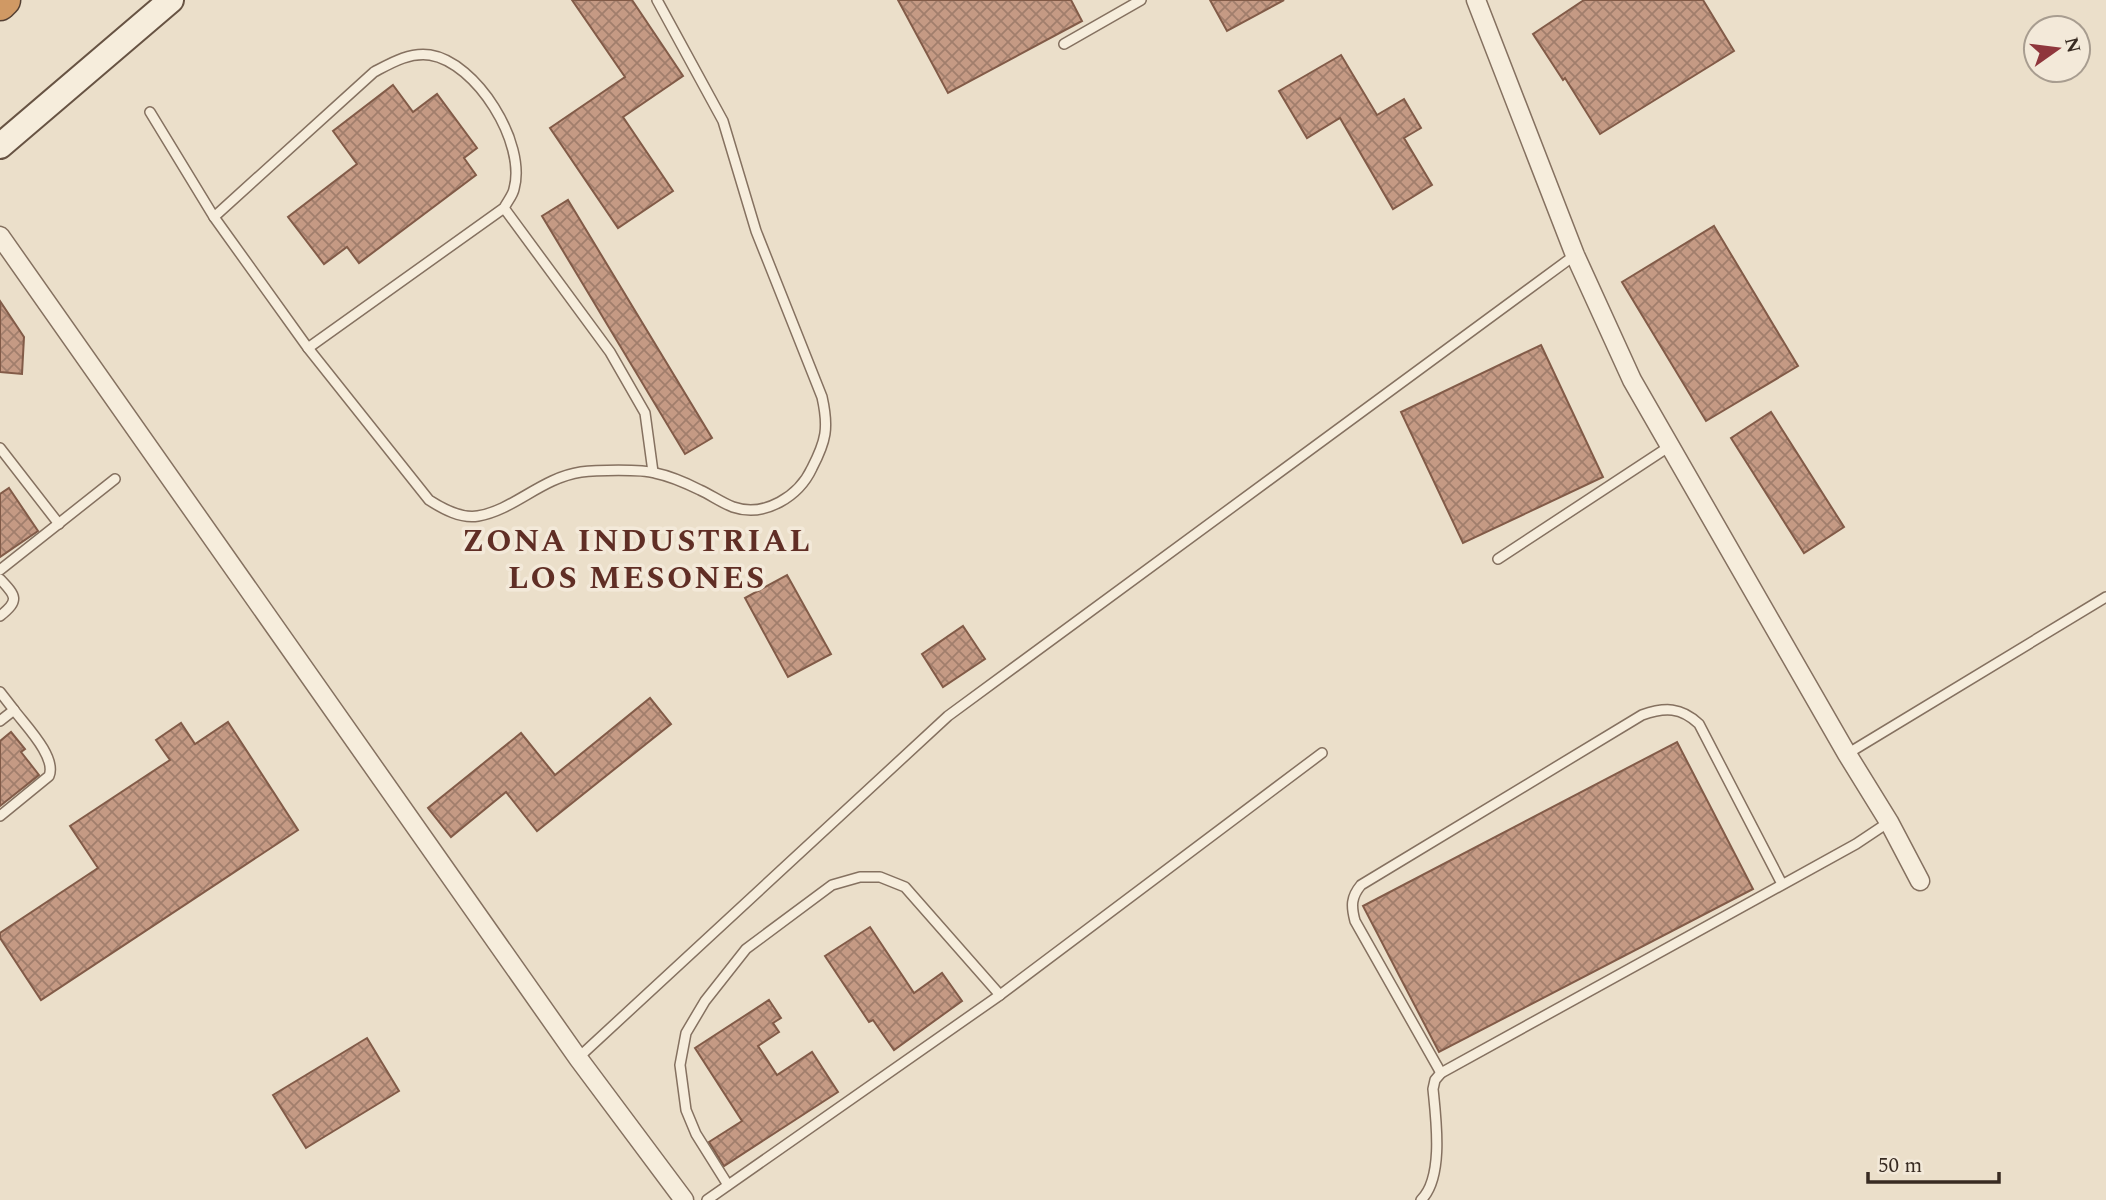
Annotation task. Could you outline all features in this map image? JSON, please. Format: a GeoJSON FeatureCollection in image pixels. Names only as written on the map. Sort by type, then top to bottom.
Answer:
{"type":"FeatureCollection","features":[{"type":"Feature","properties":{"kind":"highway"},"geometry":{"type":"LineString","coordinates":[[0,4],[4,0]]}},
{"type":"Feature","properties":{"kind":"street"},"geometry":{"type":"LineString","coordinates":[[0,146],[171,0]]}},
{"type":"Feature","properties":{"kind":"street"},"geometry":{"type":"LineString","coordinates":[[1476,0],[1575,256],[1632,380],[1920,880]]}},
{"type":"Feature","properties":{"kind":"street"},"geometry":{"type":"LineString","coordinates":[[0,236],[578,1059],[684,1200]]}},
{"type":"Feature","properties":{"kind":"lane"},"geometry":{"type":"LineString","coordinates":[[150,112],[214,217],[308,348],[429,500],[449,512],[477,517],[503,507],[546,482],[581,472],[653,472],[700,490],[734,507],[754,510],[775,505],[793,495],[810,473],[825,442],[827,419],[818,387],[756,231],[723,121],[657,0]]}},
{"type":"Feature","properties":{"kind":"lane"},"geometry":{"type":"LineString","coordinates":[[1064,44],[1141,0]]}},
{"type":"Feature","properties":{"kind":"lane"},"geometry":{"type":"LineString","coordinates":[[214,217],[374,72],[401,57],[428,55],[454,63],[480,89],[501,118],[513,144],[516,168],[514,190],[503,208],[308,348]]}},
{"type":"Feature","properties":{"kind":"lane"},"geometry":{"type":"LineString","coordinates":[[503,208],[610,352],[645,413],[653,472]]}},
{"type":"Feature","properties":{"kind":"lane"},"geometry":{"type":"LineString","coordinates":[[578,1059],[948,716],[1575,256]]}},
{"type":"Feature","properties":{"kind":"lane"},"geometry":{"type":"LineString","coordinates":[[1498,559],[1670,446]]}},
{"type":"Feature","properties":{"kind":"lane"},"geometry":{"type":"LineString","coordinates":[[0,448],[59,524]]}},
{"type":"Feature","properties":{"kind":"lane"},"geometry":{"type":"LineString","coordinates":[[0,570],[115,479]]}},
{"type":"Feature","properties":{"kind":"lane"},"geometry":{"type":"LineString","coordinates":[[0,579],[13,594],[14,601],[12,607],[0,616]]}},
{"type":"Feature","properties":{"kind":"lane"},"geometry":{"type":"LineString","coordinates":[[1847,754],[2106,597]]}},
{"type":"Feature","properties":{"kind":"lane"},"geometry":{"type":"LineString","coordinates":[[0,692],[48,755],[51,770],[49,776],[0,816]]}},
{"type":"Feature","properties":{"kind":"lane"},"geometry":{"type":"LineString","coordinates":[[1441,1073],[1355,921],[1352,900],[1356,891],[1642,715],[1660,708],[1676,709],[1699,724],[1782,884]]}},
{"type":"Feature","properties":{"kind":"lane"},"geometry":{"type":"LineString","coordinates":[[0,721],[14,709]]}},
{"type":"Feature","properties":{"kind":"lane"},"geometry":{"type":"LineString","coordinates":[[707,1200],[1000,995],[1322,753]]}},
{"type":"Feature","properties":{"kind":"lane"},"geometry":{"type":"LineString","coordinates":[[1421,1200],[1433,1179],[1436,1160],[1433,1089],[1435,1080],[1441,1073],[1889,822]]}},
{"type":"Feature","properties":{"kind":"lane"},"geometry":{"type":"LineString","coordinates":[[728,1185],[695,1134],[685,1110],[680,1065],[686,1033],[705,1001],[746,949],[832,885],[860,877],[880,877],[905,887],[1000,995]]}},
{"type":"Feature","properties":{"kind":"building"},"geometry":{"type":"Polygon","coordinates":[[[572,0],[632,0],[683,76],[623,117],[673,191],[618,228],[550,128],[625,77],[572,0]]]}},
{"type":"Feature","properties":{"kind":"building"},"geometry":{"type":"Polygon","coordinates":[[[898,0],[1071,0],[1082,21],[948,93],[898,0]]]}},
{"type":"Feature","properties":{"kind":"building"},"geometry":{"type":"Polygon","coordinates":[[[1210,0],[1284,0],[1227,31],[1210,0]]]}},
{"type":"Feature","properties":{"kind":"building"},"geometry":{"type":"Polygon","coordinates":[[[1584,0],[1703,0],[1734,51],[1600,134],[1533,34],[1584,0]]]}},
{"type":"Feature","properties":{"kind":"building"},"geometry":{"type":"Polygon","coordinates":[[[1341,55],[1377,115],[1404,99],[1421,128],[1404,138],[1432,185],[1393,209],[1340,118],[1307,138],[1279,91],[1341,55]]]}},
{"type":"Feature","properties":{"kind":"building"},"geometry":{"type":"Polygon","coordinates":[[[393,85],[413,112],[437,94],[477,148],[464,158],[476,175],[359,263],[347,247],[324,264],[288,217],[357,164],[333,131],[393,85]]]}},
{"type":"Feature","properties":{"kind":"building"},"geometry":{"type":"Polygon","coordinates":[[[568,200],[712,438],[685,454],[542,216],[568,200]]]}},
{"type":"Feature","properties":{"kind":"building"},"geometry":{"type":"Polygon","coordinates":[[[1714,226],[1798,366],[1706,421],[1622,282],[1714,226]]]}},
{"type":"Feature","properties":{"kind":"building"},"geometry":{"type":"Polygon","coordinates":[[[0,301],[24,337],[22,374],[0,372],[0,301]]]}},
{"type":"Feature","properties":{"kind":"building"},"geometry":{"type":"Polygon","coordinates":[[[1541,345],[1603,477],[1463,543],[1401,412],[1541,345]]]}},
{"type":"Feature","properties":{"kind":"building"},"geometry":{"type":"Polygon","coordinates":[[[1771,412],[1844,527],[1804,553],[1731,438],[1771,412]]]}},
{"type":"Feature","properties":{"kind":"building"},"geometry":{"type":"Polygon","coordinates":[[[9,488],[38,531],[0,557],[0,494],[9,488]]]}},
{"type":"Feature","properties":{"kind":"building"},"geometry":{"type":"Polygon","coordinates":[[[787,575],[831,654],[788,677],[745,598],[787,575]]]}},
{"type":"Feature","properties":{"kind":"building"},"geometry":{"type":"Polygon","coordinates":[[[963,626],[985,659],[943,687],[922,654],[963,626]]]}},
{"type":"Feature","properties":{"kind":"building"},"geometry":{"type":"Polygon","coordinates":[[[650,698],[671,724],[537,831],[506,792],[451,837],[428,808],[521,733],[555,775],[650,698]]]}},
{"type":"Feature","properties":{"kind":"building"},"geometry":{"type":"Polygon","coordinates":[[[228,722],[298,830],[41,1000],[0,938],[0,933],[98,868],[70,826],[170,760],[156,740],[181,723],[195,744],[228,722]]]}},
{"type":"Feature","properties":{"kind":"building"},"geometry":{"type":"Polygon","coordinates":[[[11,732],[25,749],[21,752],[39,775],[0,806],[0,741],[11,732]]]}},
{"type":"Feature","properties":{"kind":"building"},"geometry":{"type":"Polygon","coordinates":[[[1677,742],[1753,889],[1439,1052],[1363,906],[1677,742]]]}},
{"type":"Feature","properties":{"kind":"building"},"geometry":{"type":"Polygon","coordinates":[[[870,927],[914,993],[942,973],[962,1001],[894,1050],[873,1020],[869,1022],[825,956],[870,927]]]}},
{"type":"Feature","properties":{"kind":"building"},"geometry":{"type":"Polygon","coordinates":[[[769,1000],[781,1018],[773,1023],[779,1032],[758,1046],[777,1075],[812,1052],[838,1092],[724,1166],[709,1142],[742,1121],[695,1048],[769,1000]]]}},
{"type":"Feature","properties":{"kind":"building"},"geometry":{"type":"Polygon","coordinates":[[[367,1038],[399,1091],[306,1148],[273,1095],[367,1038]]]}},
{"type":"Feature","properties":{"kind":"district","name":"ZONA INDUSTRIAL LOS MESONES"},"geometry":{"type":"Point","coordinates":[637,558]}}]}
